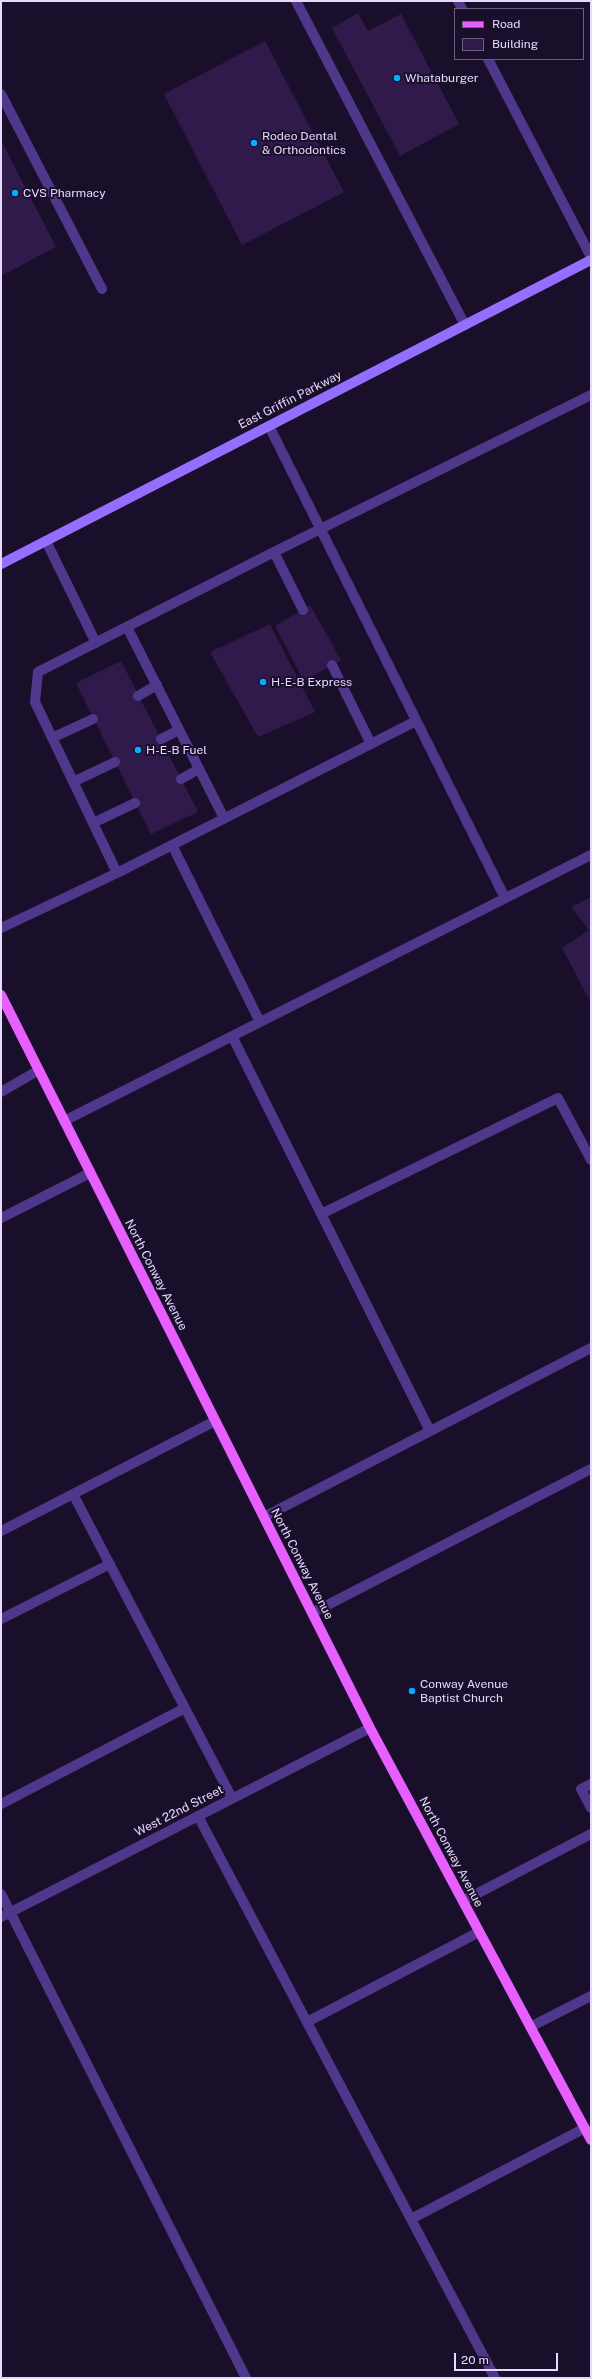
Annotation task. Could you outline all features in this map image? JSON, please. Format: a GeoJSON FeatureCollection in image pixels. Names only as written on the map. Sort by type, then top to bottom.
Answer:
{"type":"FeatureCollection","features":[{"type":"Feature","properties":{"kind":"main road","name":"East Griffin Parkway"},"geometry":{"type":"LineString","coordinates":[[1,564],[591,260]]}},
{"type":"Feature","properties":{"kind":"main road","name":"North Conway Avenue"},"geometry":{"type":"LineString","coordinates":[[1,995],[370,1728],[591,2140]]}},
{"type":"Feature","properties":{"kind":"street"},"geometry":{"type":"LineString","coordinates":[[296,1],[465,325]]}},
{"type":"Feature","properties":{"kind":"street"},"geometry":{"type":"LineString","coordinates":[[489,60],[591,257]]}},
{"type":"Feature","properties":{"kind":"street"},"geometry":{"type":"LineString","coordinates":[[1,94],[102,289]]}},
{"type":"Feature","properties":{"kind":"street"},"geometry":{"type":"LineString","coordinates":[[117,873],[35,702],[38,672],[320,528],[591,395]]}},
{"type":"Feature","properties":{"kind":"street"},"geometry":{"type":"LineString","coordinates":[[269,426],[505,898]]}},
{"type":"Feature","properties":{"kind":"street"},"geometry":{"type":"LineString","coordinates":[[46,541],[96,643]]}},
{"type":"Feature","properties":{"kind":"street"},"geometry":{"type":"LineString","coordinates":[[274,552],[303,610]]}},
{"type":"Feature","properties":{"kind":"street"},"geometry":{"type":"LineString","coordinates":[[127,627],[224,818]]}},
{"type":"Feature","properties":{"kind":"street"},"geometry":{"type":"LineString","coordinates":[[332,665],[371,744]]}},
{"type":"Feature","properties":{"kind":"street"},"geometry":{"type":"LineString","coordinates":[[138,696],[157,685]]}},
{"type":"Feature","properties":{"kind":"street"},"geometry":{"type":"LineString","coordinates":[[52,738],[93,719]]}},
{"type":"Feature","properties":{"kind":"street"},"geometry":{"type":"LineString","coordinates":[[1,928],[117,873],[416,721]]}},
{"type":"Feature","properties":{"kind":"street"},"geometry":{"type":"LineString","coordinates":[[161,739],[179,730]]}},
{"type":"Feature","properties":{"kind":"street"},"geometry":{"type":"LineString","coordinates":[[73,782],[115,762]]}},
{"type":"Feature","properties":{"kind":"street"},"geometry":{"type":"LineString","coordinates":[[181,779],[199,769]]}},
{"type":"Feature","properties":{"kind":"street"},"geometry":{"type":"LineString","coordinates":[[93,823],[135,802]]}},
{"type":"Feature","properties":{"kind":"street"},"geometry":{"type":"LineString","coordinates":[[172,845],[260,1022]]}},
{"type":"Feature","properties":{"kind":"street"},"geometry":{"type":"LineString","coordinates":[[64,1121],[591,854]]}},
{"type":"Feature","properties":{"kind":"street"},"geometry":{"type":"LineString","coordinates":[[232,1036],[430,1431]]}},
{"type":"Feature","properties":{"kind":"street"},"geometry":{"type":"LineString","coordinates":[[1,1092],[39,1070]]}},
{"type":"Feature","properties":{"kind":"street"},"geometry":{"type":"LineString","coordinates":[[322,1214],[558,1098],[591,1160]]}},
{"type":"Feature","properties":{"kind":"street"},"geometry":{"type":"LineString","coordinates":[[1,1218],[90,1173]]}},
{"type":"Feature","properties":{"kind":"street"},"geometry":{"type":"LineString","coordinates":[[264,1517],[591,1348]]}},
{"type":"Feature","properties":{"kind":"street"},"geometry":{"type":"LineString","coordinates":[[1,1531],[215,1421]]}},
{"type":"Feature","properties":{"kind":"street"},"geometry":{"type":"LineString","coordinates":[[312,1613],[591,1469]]}},
{"type":"Feature","properties":{"kind":"street"},"geometry":{"type":"LineString","coordinates":[[73,1494],[232,1798]]}},
{"type":"Feature","properties":{"kind":"street"},"geometry":{"type":"LineString","coordinates":[[1,1619],[110,1564]]}},
{"type":"Feature","properties":{"kind":"street"},"geometry":{"type":"LineString","coordinates":[[1,1804],[185,1708]]}},
{"type":"Feature","properties":{"kind":"street","name":"West 22nd Street"},"geometry":{"type":"LineString","coordinates":[[1,1917],[370,1728]]}},
{"type":"Feature","properties":{"kind":"street"},"geometry":{"type":"LineString","coordinates":[[591,1784],[581,1789],[591,1808]]}},
{"type":"Feature","properties":{"kind":"street"},"geometry":{"type":"LineString","coordinates":[[198,1816],[495,2378]]}},
{"type":"Feature","properties":{"kind":"street"},"geometry":{"type":"LineString","coordinates":[[463,1901],[591,1834]]}},
{"type":"Feature","properties":{"kind":"street"},"geometry":{"type":"LineString","coordinates":[[1,1894],[246,2378]]}},
{"type":"Feature","properties":{"kind":"street"},"geometry":{"type":"LineString","coordinates":[[307,2022],[479,1932]]}},
{"type":"Feature","properties":{"kind":"street"},"geometry":{"type":"LineString","coordinates":[[530,2027],[591,1996]]}},
{"type":"Feature","properties":{"kind":"street"},"geometry":{"type":"LineString","coordinates":[[411,2219],[585,2128]]}},
{"type":"Feature","properties":{"kind":"building","name":"Whataburger"},"geometry":{"type":"Polygon","coordinates":[[[358,13],[368,31],[401,14],[459,124],[400,156],[332,28],[358,13]]]}},
{"type":"Feature","properties":{"kind":"building","name":"Rodeo Dental & Orthodontics"},"geometry":{"type":"Polygon","coordinates":[[[265,41],[344,192],[242,245],[164,94],[265,41]]]}},
{"type":"Feature","properties":{"kind":"building","name":"CVS Pharmacy"},"geometry":{"type":"Polygon","coordinates":[[[1,140],[56,247],[1,276],[1,140]]]}},
{"type":"Feature","properties":{"kind":"building"},"geometry":{"type":"Polygon","coordinates":[[[310,605],[341,660],[304,681],[275,626],[310,605]]]}},
{"type":"Feature","properties":{"kind":"building","name":"H-E-B Express"},"geometry":{"type":"Polygon","coordinates":[[[270,624],[315,712],[258,737],[210,652],[270,624]]]}},
{"type":"Feature","properties":{"kind":"building","name":"H-E-B Fuel"},"geometry":{"type":"Polygon","coordinates":[[[121,661],[198,812],[151,834],[76,683],[121,661]]]}},
{"type":"Feature","properties":{"kind":"building"},"geometry":{"type":"Polygon","coordinates":[[[591,897],[591,1003],[562,948],[589,930],[571,907],[591,897]]]}},
{"type":"Feature","properties":{"kind":"place","name":"Whataburger"},"geometry":{"type":"Point","coordinates":[397,78]}},
{"type":"Feature","properties":{"kind":"place","name":"Rodeo Dental & Orthodontics"},"geometry":{"type":"Point","coordinates":[254,143]}},
{"type":"Feature","properties":{"kind":"place","name":"CVS Pharmacy"},"geometry":{"type":"Point","coordinates":[15,193]}},
{"type":"Feature","properties":{"kind":"place","name":"H-E-B Express"},"geometry":{"type":"Point","coordinates":[263,682]}},
{"type":"Feature","properties":{"kind":"place","name":"H-E-B Fuel"},"geometry":{"type":"Point","coordinates":[138,750]}},
{"type":"Feature","properties":{"kind":"place","name":"Conway Avenue Baptist Church"},"geometry":{"type":"Point","coordinates":[412,1691]}}]}
